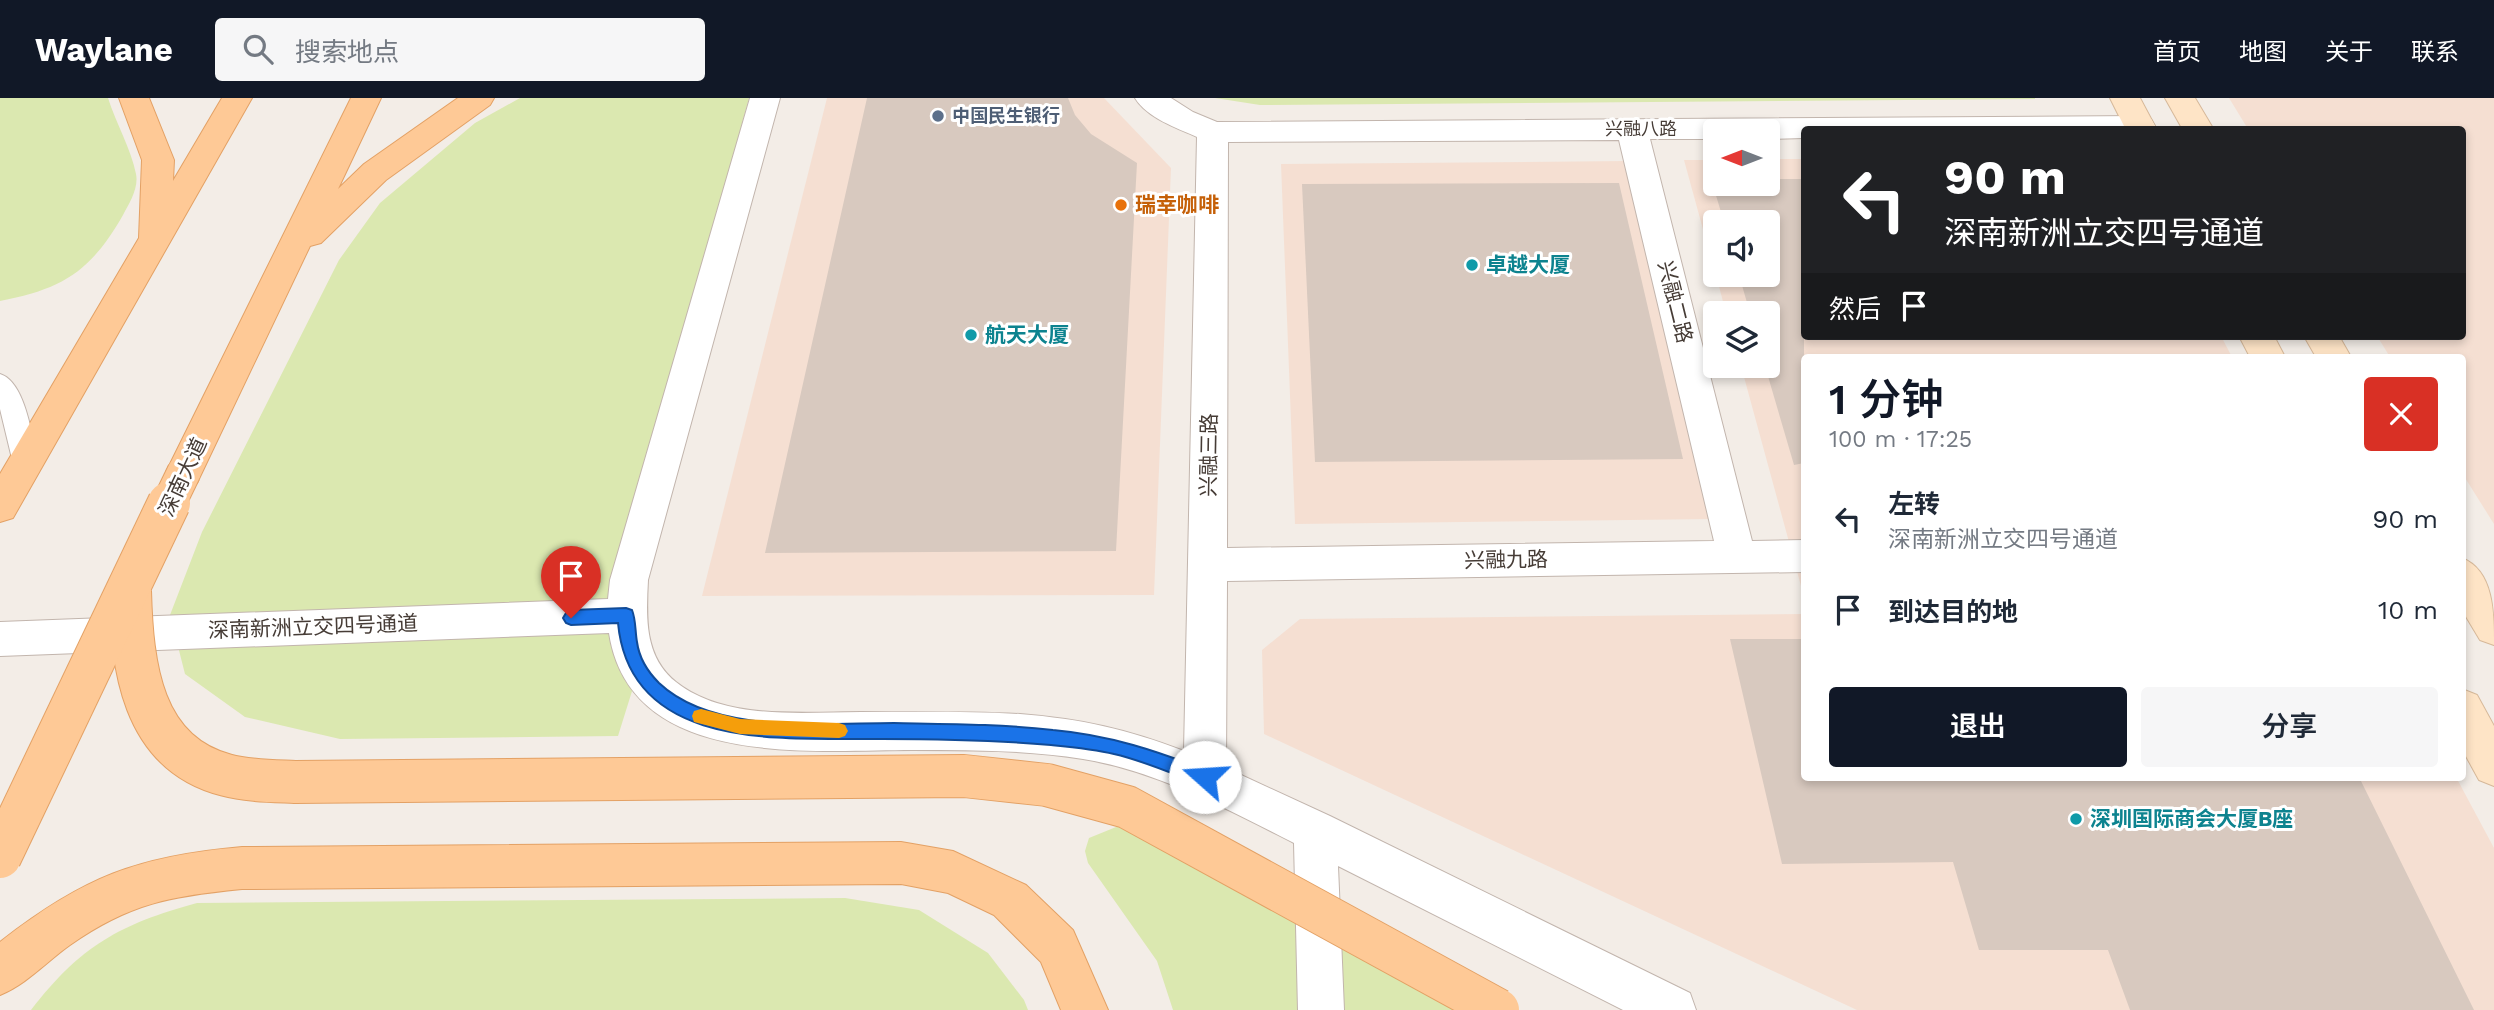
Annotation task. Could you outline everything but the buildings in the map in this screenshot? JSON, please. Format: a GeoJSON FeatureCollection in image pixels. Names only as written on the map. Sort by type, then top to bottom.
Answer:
{"type":"FeatureCollection","features":[{"type":"Feature","properties":{"kind":"main road"},"geometry":{"type":"LineString","coordinates":[[134,98],[158,160],[154,243]]}},
{"type":"Feature","properties":{"kind":"main road"},"geometry":{"type":"LineString","coordinates":[[0,507],[237,98]]}},
{"type":"Feature","properties":{"kind":"main road","name":"深南大道"},"geometry":{"type":"LineString","coordinates":[[0,857],[366,98]]}},
{"type":"Feature","properties":{"kind":"main road"},"geometry":{"type":"LineString","coordinates":[[293,251],[375,172],[479,98]]}},
{"type":"Feature","properties":{"kind":"main road"},"geometry":{"type":"LineString","coordinates":[[130,591],[131,645],[148,708],[163,734],[186,755],[215,772],[250,780],[295,782],[964,776],[1049,783],[1083,791],[1127,807],[1498,1010]]}},
{"type":"Feature","properties":{"kind":"main road"},"geometry":{"type":"LineString","coordinates":[[0,972],[59,924],[103,899],[147,882],[194,873],[242,868],[901,863],[953,872],[1010,900],[1057,946],[1085,1010]]}},
{"type":"Feature","properties":{"kind":"street"},"geometry":{"type":"LineString","coordinates":[[765,98],[637,543],[629,580],[626,615],[629,645],[637,668],[653,688],[675,705],[703,717],[740,726],[780,730],[981,732],[1115,746],[1205,777],[1672,1010]]}},
{"type":"Feature","properties":{"kind":"street","name":"兴融八路"},"geometry":{"type":"LineString","coordinates":[[1150,98],[1165,110],[1213,132],[1801,129]]}},
{"type":"Feature","properties":{"kind":"street"},"geometry":{"type":"LineString","coordinates":[[2125,98],[2140,126]]}},
{"type":"Feature","properties":{"kind":"street"},"geometry":{"type":"LineString","coordinates":[[2180,98],[2197,126]]}},
{"type":"Feature","properties":{"kind":"street","name":"兴融二路"},"geometry":{"type":"LineString","coordinates":[[1632,129],[1737,557]]}},
{"type":"Feature","properties":{"kind":"street","name":"兴融三路"},"geometry":{"type":"LineString","coordinates":[[1205,777],[1213,132]]}},
{"type":"Feature","properties":{"kind":"street","name":"兴融九路"},"geometry":{"type":"LineString","coordinates":[[1207,565],[1801,556]]}},
{"type":"Feature","properties":{"kind":"street"},"geometry":{"type":"LineString","coordinates":[[2466,581],[2494,628]]}},
{"type":"Feature","properties":{"kind":"street","name":"深南新洲立交四号通道"},"geometry":{"type":"LineString","coordinates":[[0,639],[626,615]]}},
{"type":"Feature","properties":{"kind":"street"},"geometry":{"type":"LineString","coordinates":[[2466,715],[2494,766]]}},
{"type":"Feature","properties":{"kind":"street"},"geometry":{"type":"LineString","coordinates":[[1315,831],[1321,1010]]}},
{"type":"Feature","properties":{"kind":"lane"},"geometry":{"type":"LineString","coordinates":[[0,383],[9,396],[26,463]]}},
{"type":"Feature","properties":{"kind":"shaded area","name":"航天大厦"},"geometry":{"type":"Polygon","coordinates":[[[827,98],[1104,98],[1171,168],[1154,595],[702,596],[827,98]]]}},
{"type":"Feature","properties":{"kind":"shaded area"},"geometry":{"type":"Polygon","coordinates":[[[2229,98],[2494,98],[2494,524],[2466,479],[2466,354],[2388,354],[2379,340],[2466,340],[2466,126],[2246,126],[2229,98]]]}},
{"type":"Feature","properties":{"kind":"shaded area"},"geometry":{"type":"Polygon","coordinates":[[[1780,159],[1801,159],[1801,340],[2223,340],[2230,354],[1801,354],[1801,586],[1744,378],[1780,378],[1780,301],[1723,301],[1719,287],[1780,287],[1780,210],[1703,210],[1703,229],[1684,160],[1703,160],[1703,196],[1780,196],[1780,159]]]}},
{"type":"Feature","properties":{"kind":"shaded area","name":"卓越大厦"},"geometry":{"type":"Polygon","coordinates":[[[1628,161],[1714,519],[1295,524],[1281,164],[1628,161]]]}},
{"type":"Feature","properties":{"kind":"shaded area"},"geometry":{"type":"Polygon","coordinates":[[[1801,614],[1801,781],[2458,781],[2494,848],[2494,1010],[1857,1010],[1264,734],[1262,650],[1300,619],[1801,614]]]}},
{"type":"Feature","properties":{"kind":"green space"},"geometry":{"type":"Polygon","coordinates":[[[0,98],[108,98],[131,155],[137,179],[133,196],[123,215],[87,264],[58,283],[0,301],[0,98]]]}},
{"type":"Feature","properties":{"kind":"green space"},"geometry":{"type":"Polygon","coordinates":[[[520,98],[749,98],[622,563],[613,608],[616,656],[633,688],[618,736],[340,739],[245,717],[185,674],[170,615],[202,532],[339,260],[380,203],[475,123],[520,98]]]}},
{"type":"Feature","properties":{"kind":"green space"},"geometry":{"type":"Polygon","coordinates":[[[1215,98],[2035,98],[2035,99],[1260,105],[1215,98]]]}},
{"type":"Feature","properties":{"kind":"green space"},"geometry":{"type":"Polygon","coordinates":[[[1121,825],[1478,1010],[1173,1010],[1157,961],[1088,863],[1085,851],[1089,838],[1121,825]]]}},
{"type":"Feature","properties":{"kind":"green space"},"geometry":{"type":"Polygon","coordinates":[[[845,898],[919,910],[988,953],[1024,1000],[1028,1010],[31,1010],[67,969],[104,940],[145,920],[197,903],[845,898]]]}},
{"type":"Feature","properties":{"kind":"slow traffic"},"geometry":{"type":"LineString","coordinates":[[701,716],[740,726],[839,731]]}},
{"type":"Feature","properties":{"kind":"place","name":"中国民生银行"},"geometry":{"type":"Point","coordinates":[938,116]}},
{"type":"Feature","properties":{"kind":"place","name":"瑞幸咖啡"},"geometry":{"type":"Point","coordinates":[1121,205]}},
{"type":"Feature","properties":{"kind":"place","name":"卓越大厦"},"geometry":{"type":"Point","coordinates":[1472,265]}},
{"type":"Feature","properties":{"kind":"place","name":"航天大厦"},"geometry":{"type":"Point","coordinates":[971,335]}},
{"type":"Feature","properties":{"kind":"place","name":"深圳国际商会大厦B座"},"geometry":{"type":"Point","coordinates":[2076,819]}},
{"type":"Feature","properties":{"kind":"route"},"geometry":{"type":"LineString","coordinates":[[571,618],[626,615],[629,645],[637,668],[653,688],[675,705],[703,717],[740,726],[780,730],[981,732],[1054,738],[1115,746],[1205,777]]}}]}
